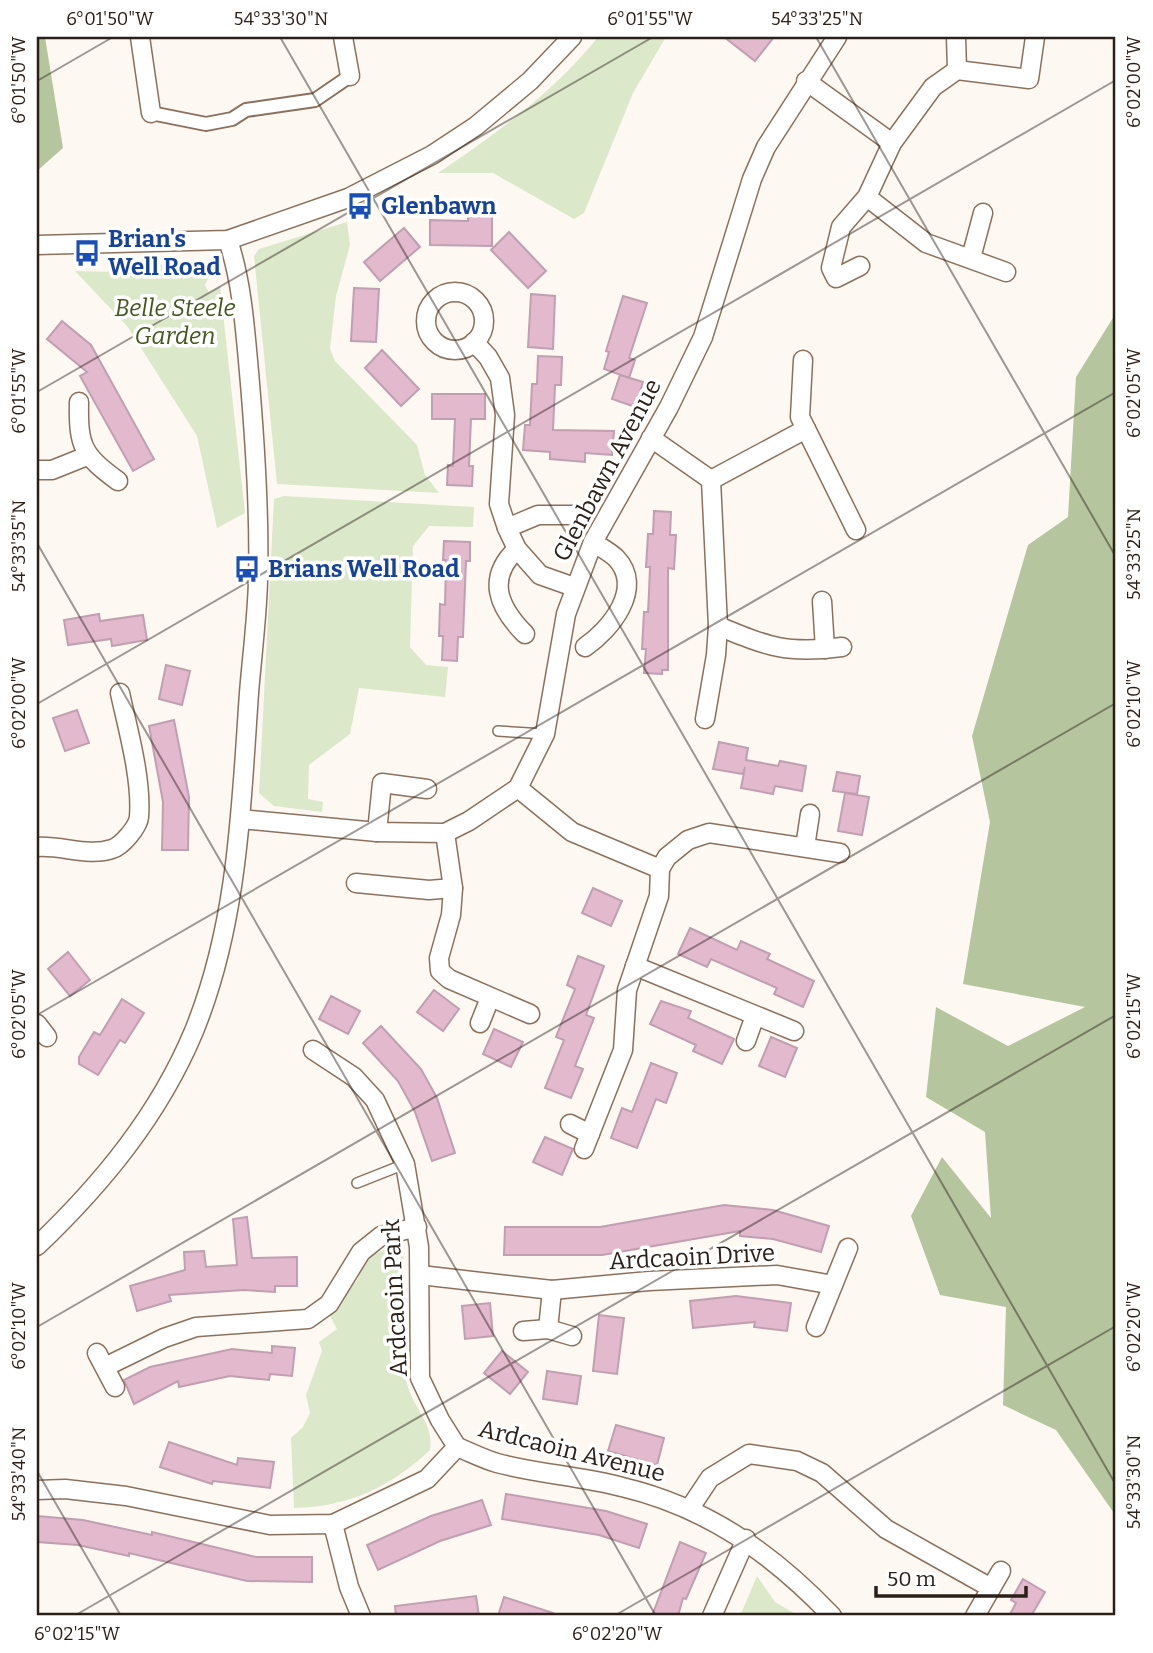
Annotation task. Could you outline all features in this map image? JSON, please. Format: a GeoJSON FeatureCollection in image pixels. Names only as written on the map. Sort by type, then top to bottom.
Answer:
{"type":"FeatureCollection","features":[{"type":"Feature","properties":{"kind":"street"},"geometry":{"type":"LineString","coordinates":[[140,37],[151,113],[206,124],[232,119],[246,110],[316,100],[349,76],[343,37]]}},
{"type":"Feature","properties":{"kind":"street"},"geometry":{"type":"LineString","coordinates":[[37,245],[228,240],[348,198],[432,155],[476,126],[530,81],[572,37]]}},
{"type":"Feature","properties":{"kind":"street","name":"Glenbawn Avenue"},"geometry":{"type":"LineString","coordinates":[[241,819],[377,832],[445,833],[469,821],[518,788],[545,734],[558,651],[574,587],[593,542],[703,337],[752,179],[765,147],[806,80],[837,37]]}},
{"type":"Feature","properties":{"kind":"street"},"geometry":{"type":"LineString","coordinates":[[956,37],[957,70]]}},
{"type":"Feature","properties":{"kind":"street"},"geometry":{"type":"LineString","coordinates":[[860,266],[836,278],[831,268],[841,227],[867,197],[892,143],[933,87],[957,70],[1030,79],[1035,37]]}},
{"type":"Feature","properties":{"kind":"street"},"geometry":{"type":"LineString","coordinates":[[806,80],[892,143]]}},
{"type":"Feature","properties":{"kind":"street"},"geometry":{"type":"LineString","coordinates":[[867,197],[926,243],[1006,272]]}},
{"type":"Feature","properties":{"kind":"street"},"geometry":{"type":"LineString","coordinates":[[971,258],[983,213]]}},
{"type":"Feature","properties":{"kind":"street"},"geometry":{"type":"LineString","coordinates":[[37,1246],[104,1178],[142,1128],[194,1031],[228,916],[241,819],[258,580],[257,489],[245,328],[236,262],[228,240]]}},
{"type":"Feature","properties":{"kind":"street"},"geometry":{"type":"LineString","coordinates":[[474,342],[488,357],[500,378],[505,415],[499,504],[507,528],[517,549],[540,575],[574,587]]}},
{"type":"Feature","properties":{"kind":"street"},"geometry":{"type":"LineString","coordinates":[[803,360],[800,417],[856,530]]}},
{"type":"Feature","properties":{"kind":"street"},"geometry":{"type":"LineString","coordinates":[[79,402],[78,429],[87,456],[118,481]]}},
{"type":"Feature","properties":{"kind":"street"},"geometry":{"type":"LineString","coordinates":[[711,480],[806,429]]}},
{"type":"Feature","properties":{"kind":"street"},"geometry":{"type":"LineString","coordinates":[[651,438],[711,480]]}},
{"type":"Feature","properties":{"kind":"street"},"geometry":{"type":"LineString","coordinates":[[37,470],[52,470],[87,456]]}},
{"type":"Feature","properties":{"kind":"street"},"geometry":{"type":"LineString","coordinates":[[705,719],[718,626],[711,480]]}},
{"type":"Feature","properties":{"kind":"street"},"geometry":{"type":"LineString","coordinates":[[507,528],[538,515],[574,515]]}},
{"type":"Feature","properties":{"kind":"street"},"geometry":{"type":"LineString","coordinates":[[585,647],[603,635],[620,612],[625,594],[624,571],[616,558],[593,542]]}},
{"type":"Feature","properties":{"kind":"street"},"geometry":{"type":"LineString","coordinates":[[517,549],[502,562],[498,581],[500,600],[510,619],[525,634]]}},
{"type":"Feature","properties":{"kind":"street"},"geometry":{"type":"LineString","coordinates":[[718,626],[773,648],[802,652],[834,648],[822,601]]}},
{"type":"Feature","properties":{"kind":"street"},"geometry":{"type":"LineString","coordinates":[[37,847],[53,845],[89,852],[114,849],[124,841],[139,820],[133,754],[120,693]]}},
{"type":"Feature","properties":{"kind":"street"},"geometry":{"type":"LineString","coordinates":[[377,832],[382,783],[427,789]]}},
{"type":"Feature","properties":{"kind":"street"},"geometry":{"type":"LineString","coordinates":[[518,788],[572,832],[660,869]]}},
{"type":"Feature","properties":{"kind":"street"},"geometry":{"type":"LineString","coordinates":[[805,847],[810,814]]}},
{"type":"Feature","properties":{"kind":"street"},"geometry":{"type":"LineString","coordinates":[[445,833],[453,888],[451,915],[439,958],[440,971],[449,979],[530,1014]]}},
{"type":"Feature","properties":{"kind":"street"},"geometry":{"type":"LineString","coordinates":[[570,1124],[587,1141],[623,1050],[627,990],[659,895],[660,869],[667,857],[688,840],[709,833],[841,853]]}},
{"type":"Feature","properties":{"kind":"street"},"geometry":{"type":"LineString","coordinates":[[356,883],[429,890],[453,888]]}},
{"type":"Feature","properties":{"kind":"street"},"geometry":{"type":"LineString","coordinates":[[635,966],[794,1031]]}},
{"type":"Feature","properties":{"kind":"street"},"geometry":{"type":"LineString","coordinates":[[480,1023],[490,998]]}},
{"type":"Feature","properties":{"kind":"street"},"geometry":{"type":"LineString","coordinates":[[746,1041],[755,1016]]}},
{"type":"Feature","properties":{"kind":"street","name":"Ardcaoin Park"},"geometry":{"type":"LineString","coordinates":[[313,1050],[354,1077],[375,1100],[405,1164],[417,1227],[420,1378],[440,1420],[457,1447]]}},
{"type":"Feature","properties":{"kind":"street"},"geometry":{"type":"LineString","coordinates":[[115,1387],[101,1360],[196,1327],[308,1320],[330,1304],[361,1252],[381,1236],[417,1227]]}},
{"type":"Feature","properties":{"kind":"street"},"geometry":{"type":"LineString","coordinates":[[816,1328],[848,1248]]}},
{"type":"Feature","properties":{"kind":"street","name":"Ardcaoin Drive"},"geometry":{"type":"LineString","coordinates":[[419,1275],[552,1290],[649,1281],[777,1275],[833,1285]]}},
{"type":"Feature","properties":{"kind":"street"},"geometry":{"type":"LineString","coordinates":[[548,1329],[552,1290]]}},
{"type":"Feature","properties":{"kind":"street"},"geometry":{"type":"LineString","coordinates":[[523,1332],[548,1329],[572,1336]]}},
{"type":"Feature","properties":{"kind":"street","name":"Ardcaoin Avenue"},"geometry":{"type":"LineString","coordinates":[[37,1490],[65,1489],[126,1496],[270,1525],[333,1524],[426,1479],[457,1447],[496,1463],[623,1487],[690,1508],[746,1539],[803,1586],[832,1616]]}},
{"type":"Feature","properties":{"kind":"street"},"geometry":{"type":"LineString","coordinates":[[690,1508],[710,1478],[749,1454],[797,1461],[822,1473],[886,1529],[991,1588]]}},
{"type":"Feature","properties":{"kind":"street"},"geometry":{"type":"LineString","coordinates":[[333,1524],[349,1587],[361,1616]]}},
{"type":"Feature","properties":{"kind":"street"},"geometry":{"type":"LineString","coordinates":[[712,1616],[746,1539]]}},
{"type":"Feature","properties":{"kind":"street"},"geometry":{"type":"LineString","coordinates":[[975,1616],[1001,1571]]}},
{"type":"Feature","properties":{"kind":"lane"},"geometry":{"type":"LineString","coordinates":[[498,731],[545,734]]}},
{"type":"Feature","properties":{"kind":"lane"},"geometry":{"type":"LineString","coordinates":[[357,1183],[405,1164]]}},
{"type":"Feature","properties":{"kind":"green space"},"geometry":{"type":"Polygon","coordinates":[[[37,37],[45,37],[63,148],[37,171],[37,37]]]}},
{"type":"Feature","properties":{"kind":"green space"},"geometry":{"type":"Polygon","coordinates":[[[598,37],[666,37],[633,93],[584,213],[574,219],[493,173],[438,173],[503,127],[543,94],[598,37]]]}},
{"type":"Feature","properties":{"kind":"green space"},"geometry":{"type":"Polygon","coordinates":[[[347,222],[350,245],[336,296],[330,349],[335,361],[417,445],[425,475],[439,493],[277,484],[254,256],[259,249],[347,222]]]}},
{"type":"Feature","properties":{"kind":"green space","name":"Belle Steele Garden"},"geometry":{"type":"Polygon","coordinates":[[[139,263],[208,269],[209,277],[205,285],[209,293],[220,286],[245,513],[217,528],[197,436],[127,326],[75,271],[117,272],[139,263]]]}},
{"type":"Feature","properties":{"kind":"green space"},"geometry":{"type":"Polygon","coordinates":[[[1116,313],[1116,1516],[1056,1430],[1003,1405],[1006,1307],[940,1295],[911,1216],[942,1157],[991,1218],[985,1132],[926,1097],[936,1007],[1008,1046],[1085,1007],[963,984],[990,822],[972,736],[1028,545],[1068,517],[1076,377],[1116,313]]]}},
{"type":"Feature","properties":{"kind":"green space"},"geometry":{"type":"Polygon","coordinates":[[[284,496],[474,507],[473,527],[429,526],[413,546],[410,647],[426,665],[448,667],[445,697],[359,688],[350,734],[309,765],[308,799],[323,802],[322,812],[274,806],[259,793],[274,499],[284,496]]]}},
{"type":"Feature","properties":{"kind":"green space"},"geometry":{"type":"Polygon","coordinates":[[[390,1247],[397,1249],[404,1258],[402,1325],[405,1375],[412,1398],[430,1434],[430,1450],[400,1475],[368,1492],[333,1504],[294,1508],[291,1438],[303,1427],[310,1413],[306,1395],[322,1351],[319,1342],[337,1329],[329,1314],[358,1279],[363,1260],[390,1247]]]}},
{"type":"Feature","properties":{"kind":"green space"},"geometry":{"type":"Polygon","coordinates":[[[757,1576],[775,1602],[799,1616],[740,1616],[757,1576]]]}},
{"type":"Feature","properties":{"kind":"building"},"geometry":{"type":"Polygon","coordinates":[[[724,37],[774,37],[755,61],[724,37]]]}},
{"type":"Feature","properties":{"kind":"building"},"geometry":{"type":"Polygon","coordinates":[[[468,213],[492,213],[492,246],[430,245],[430,220],[468,221],[468,213]]]}},
{"type":"Feature","properties":{"kind":"building"},"geometry":{"type":"Polygon","coordinates":[[[404,228],[420,247],[380,281],[364,262],[404,228]]]}},
{"type":"Feature","properties":{"kind":"building"},"geometry":{"type":"Polygon","coordinates":[[[509,232],[546,271],[528,288],[491,250],[509,232]]]}},
{"type":"Feature","properties":{"kind":"building"},"geometry":{"type":"Polygon","coordinates":[[[354,288],[379,289],[376,342],[351,341],[354,288]]]}},
{"type":"Feature","properties":{"kind":"building"},"geometry":{"type":"Polygon","coordinates":[[[531,294],[555,296],[553,349],[528,347],[531,294]]]}},
{"type":"Feature","properties":{"kind":"building"},"geometry":{"type":"Polygon","coordinates":[[[623,296],[647,303],[629,358],[635,360],[629,378],[604,369],[609,352],[606,351],[623,296]]]}},
{"type":"Feature","properties":{"kind":"building"},"geometry":{"type":"Polygon","coordinates":[[[62,321],[91,345],[154,459],[133,471],[80,376],[87,372],[47,339],[62,321]]]}},
{"type":"Feature","properties":{"kind":"building"},"geometry":{"type":"Polygon","coordinates":[[[382,350],[419,389],[401,406],[365,368],[382,350]]]}},
{"type":"Feature","properties":{"kind":"building"},"geometry":{"type":"Polygon","coordinates":[[[538,356],[562,357],[561,385],[555,385],[553,430],[614,431],[612,455],[585,453],[585,462],[550,459],[550,452],[523,450],[525,425],[530,425],[532,384],[537,384],[538,356]]]}},
{"type":"Feature","properties":{"kind":"building"},"geometry":{"type":"Polygon","coordinates":[[[620,375],[643,382],[635,407],[612,399],[620,375]]]}},
{"type":"Feature","properties":{"kind":"building"},"geometry":{"type":"Polygon","coordinates":[[[432,394],[485,394],[485,419],[471,419],[469,466],[473,466],[472,486],[447,485],[448,465],[453,466],[455,419],[432,419],[432,394]]]}},
{"type":"Feature","properties":{"kind":"building"},"geometry":{"type":"Polygon","coordinates":[[[654,511],[671,512],[670,535],[676,535],[674,569],[668,568],[668,670],[662,670],[662,674],[644,673],[646,649],[642,649],[644,612],[648,612],[648,534],[653,534],[654,511]]]}},
{"type":"Feature","properties":{"kind":"building"},"geometry":{"type":"Polygon","coordinates":[[[444,541],[470,542],[470,561],[466,561],[463,637],[458,637],[457,661],[442,660],[443,636],[439,636],[440,604],[445,605],[444,541]]]}},
{"type":"Feature","properties":{"kind":"building"},"geometry":{"type":"Polygon","coordinates":[[[99,614],[100,621],[143,615],[147,640],[112,646],[111,639],[68,645],[64,620],[99,614]]]}},
{"type":"Feature","properties":{"kind":"building"},"geometry":{"type":"Polygon","coordinates":[[[166,665],[190,671],[182,705],[159,699],[166,665]]]}},
{"type":"Feature","properties":{"kind":"building"},"geometry":{"type":"Polygon","coordinates":[[[77,710],[89,743],[65,751],[53,718],[77,710]]]}},
{"type":"Feature","properties":{"kind":"building"},"geometry":{"type":"Polygon","coordinates":[[[174,720],[189,797],[188,850],[162,850],[163,802],[149,726],[174,720]]]}},
{"type":"Feature","properties":{"kind":"building"},"geometry":{"type":"Polygon","coordinates":[[[719,742],[748,748],[746,760],[778,766],[780,761],[806,766],[802,791],[775,786],[773,794],[741,788],[745,767],[743,774],[713,769],[719,742]]]}},
{"type":"Feature","properties":{"kind":"building"},"geometry":{"type":"Polygon","coordinates":[[[837,772],[860,776],[857,794],[833,791],[837,772]]]}},
{"type":"Feature","properties":{"kind":"building"},"geometry":{"type":"Polygon","coordinates":[[[845,793],[869,797],[862,835],[838,831],[845,793]]]}},
{"type":"Feature","properties":{"kind":"building"},"geometry":{"type":"Polygon","coordinates":[[[593,888],[622,901],[611,926],[582,913],[593,888]]]}},
{"type":"Feature","properties":{"kind":"building"},"geometry":{"type":"Polygon","coordinates":[[[690,928],[737,950],[741,941],[770,954],[767,959],[814,981],[803,1007],[774,994],[777,988],[711,959],[707,967],[678,954],[690,928]]]}},
{"type":"Feature","properties":{"kind":"building"},"geometry":{"type":"Polygon","coordinates":[[[68,952],[90,980],[70,996],[48,969],[68,952]]]}},
{"type":"Feature","properties":{"kind":"building"},"geometry":{"type":"Polygon","coordinates":[[[578,956],[604,966],[586,1015],[594,1018],[575,1066],[583,1069],[571,1098],[545,1088],[564,1040],[556,1037],[575,989],[567,985],[578,956]]]}},
{"type":"Feature","properties":{"kind":"building"},"geometry":{"type":"Polygon","coordinates":[[[434,990],[459,1009],[443,1031],[417,1012],[434,990]]]}},
{"type":"Feature","properties":{"kind":"building"},"geometry":{"type":"Polygon","coordinates":[[[331,996],[360,1011],[348,1034],[319,1019],[331,996]]]}},
{"type":"Feature","properties":{"kind":"building"},"geometry":{"type":"Polygon","coordinates":[[[122,999],[144,1013],[125,1043],[120,1040],[98,1075],[79,1064],[79,1057],[94,1032],[100,1035],[122,999]]]}},
{"type":"Feature","properties":{"kind":"building"},"geometry":{"type":"Polygon","coordinates":[[[661,1001],[691,1011],[688,1018],[734,1039],[722,1064],[693,1051],[696,1045],[650,1024],[661,1001]]]}},
{"type":"Feature","properties":{"kind":"building"},"geometry":{"type":"Polygon","coordinates":[[[381,1026],[421,1069],[437,1098],[455,1153],[432,1161],[415,1112],[398,1081],[363,1043],[381,1026]]]}},
{"type":"Feature","properties":{"kind":"building"},"geometry":{"type":"Polygon","coordinates":[[[494,1029],[523,1042],[511,1067],[483,1054],[494,1029]]]}},
{"type":"Feature","properties":{"kind":"building"},"geometry":{"type":"Polygon","coordinates":[[[771,1037],[797,1048],[785,1077],[759,1066],[771,1037]]]}},
{"type":"Feature","properties":{"kind":"building"},"geometry":{"type":"Polygon","coordinates":[[[651,1063],[677,1073],[666,1103],[656,1099],[637,1148],[611,1138],[622,1108],[632,1112],[651,1063]]]}},
{"type":"Feature","properties":{"kind":"building"},"geometry":{"type":"Polygon","coordinates":[[[545,1137],[573,1149],[562,1175],[533,1162],[545,1137]]]}},
{"type":"Feature","properties":{"kind":"building"},"geometry":{"type":"Polygon","coordinates":[[[724,1205],[773,1210],[829,1226],[821,1252],[773,1239],[740,1236],[740,1231],[602,1255],[504,1255],[505,1227],[600,1227],[724,1205]]]}},
{"type":"Feature","properties":{"kind":"building"},"geometry":{"type":"Polygon","coordinates":[[[247,1217],[252,1258],[297,1257],[297,1286],[275,1286],[275,1292],[244,1290],[169,1295],[171,1301],[137,1311],[130,1286],[185,1270],[184,1252],[204,1251],[206,1267],[237,1265],[233,1219],[247,1217]]]}},
{"type":"Feature","properties":{"kind":"building"},"geometry":{"type":"Polygon","coordinates":[[[736,1296],[791,1303],[787,1331],[754,1327],[755,1322],[693,1328],[690,1301],[736,1296]]]}},
{"type":"Feature","properties":{"kind":"building"},"geometry":{"type":"Polygon","coordinates":[[[490,1303],[493,1336],[465,1339],[462,1306],[490,1303]]]}},
{"type":"Feature","properties":{"kind":"building"},"geometry":{"type":"Polygon","coordinates":[[[599,1315],[624,1318],[617,1374],[593,1371],[599,1315]]]}},
{"type":"Feature","properties":{"kind":"building"},"geometry":{"type":"Polygon","coordinates":[[[272,1346],[295,1348],[292,1376],[270,1374],[269,1380],[230,1376],[179,1387],[178,1381],[134,1404],[124,1380],[150,1367],[232,1349],[272,1353],[272,1346]]]}},
{"type":"Feature","properties":{"kind":"building"},"geometry":{"type":"Polygon","coordinates":[[[502,1351],[528,1372],[510,1394],[484,1373],[502,1351]]]}},
{"type":"Feature","properties":{"kind":"building"},"geometry":{"type":"Polygon","coordinates":[[[547,1371],[581,1376],[577,1404],[543,1399],[547,1371]]]}},
{"type":"Feature","properties":{"kind":"building"},"geometry":{"type":"Polygon","coordinates":[[[616,1425],[664,1438],[657,1465],[608,1451],[616,1425]]]}},
{"type":"Feature","properties":{"kind":"building"},"geometry":{"type":"Polygon","coordinates":[[[169,1442],[237,1465],[238,1458],[274,1462],[270,1488],[213,1481],[212,1484],[160,1467],[169,1442]]]}},
{"type":"Feature","properties":{"kind":"building"},"geometry":{"type":"Polygon","coordinates":[[[506,1494],[606,1511],[647,1524],[639,1548],[599,1535],[502,1519],[506,1494]]]}},
{"type":"Feature","properties":{"kind":"building"},"geometry":{"type":"Polygon","coordinates":[[[482,1500],[491,1525],[440,1541],[378,1570],[367,1545],[431,1516],[482,1500]]]}},
{"type":"Feature","properties":{"kind":"building"},"geometry":{"type":"Polygon","coordinates":[[[37,1516],[83,1520],[152,1535],[152,1532],[256,1557],[312,1557],[312,1582],[247,1581],[129,1553],[129,1556],[78,1545],[37,1542],[37,1516]]]}},
{"type":"Feature","properties":{"kind":"building"},"geometry":{"type":"Polygon","coordinates":[[[680,1542],[706,1553],[686,1599],[683,1598],[678,1616],[652,1616],[680,1542]]]}},
{"type":"Feature","properties":{"kind":"building"},"geometry":{"type":"Polygon","coordinates":[[[1023,1579],[1045,1592],[1031,1616],[1009,1616],[1016,1603],[1011,1600],[1023,1579]]]}},
{"type":"Feature","properties":{"kind":"building"},"geometry":{"type":"Polygon","coordinates":[[[476,1596],[479,1616],[396,1616],[395,1606],[476,1596]]]}},
{"type":"Feature","properties":{"kind":"building"},"geometry":{"type":"Polygon","coordinates":[[[504,1597],[553,1613],[553,1616],[498,1616],[504,1597]]]}},
{"type":"Feature","properties":{"kind":"place","name":"Glenbawn"},"geometry":{"type":"Point","coordinates":[360,206]}},
{"type":"Feature","properties":{"kind":"place","name":"Brian's Well Road"},"geometry":{"type":"Point","coordinates":[87,253]}},
{"type":"Feature","properties":{"kind":"place","name":"Brians Well Road"},"geometry":{"type":"Point","coordinates":[247,569]}}]}
